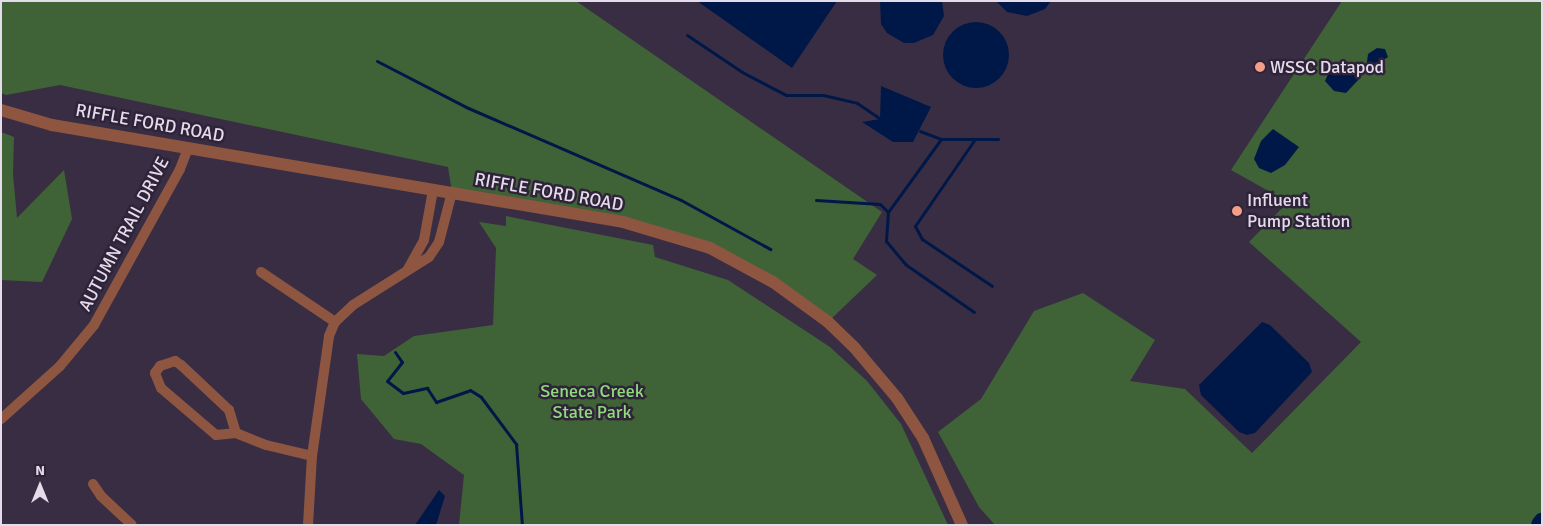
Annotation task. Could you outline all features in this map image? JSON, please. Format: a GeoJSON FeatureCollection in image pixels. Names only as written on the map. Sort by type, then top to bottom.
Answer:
{"type":"FeatureCollection","features":[{"type":"Feature","properties":{"kind":"street","name":"RIFFLE FORD ROAD"},"geometry":{"type":"LineString","coordinates":[[1,110],[52,125],[623,222],[710,248],[773,282],[828,322],[854,347],[897,398],[924,438],[962,525]]}},
{"type":"Feature","properties":{"kind":"street","name":"AUTUMN TRAIL DRIVE"},"geometry":{"type":"LineString","coordinates":[[1,419],[53,372],[94,325],[180,169],[188,148]]}},
{"type":"Feature","properties":{"kind":"street"},"geometry":{"type":"LineString","coordinates":[[408,270],[424,240],[433,190]]}},
{"type":"Feature","properties":{"kind":"street"},"geometry":{"type":"LineString","coordinates":[[308,525],[312,456],[325,354],[335,322],[354,305],[429,257],[439,242],[452,192]]}},
{"type":"Feature","properties":{"kind":"street"},"geometry":{"type":"LineString","coordinates":[[261,272],[335,322]]}},
{"type":"Feature","properties":{"kind":"street"},"geometry":{"type":"LineString","coordinates":[[236,433],[228,410],[188,372],[175,361],[160,366],[155,373],[161,388],[216,435],[236,433],[266,445],[312,456]]}},
{"type":"Feature","properties":{"kind":"street"},"geometry":{"type":"LineString","coordinates":[[93,484],[101,496],[132,525]]}},
{"type":"Feature","properties":{"kind":"green space"},"geometry":{"type":"Polygon","coordinates":[[[1,1],[576,1],[882,212],[853,259],[877,275],[828,322],[803,302],[677,237],[452,192],[448,167],[60,85],[6,95],[1,93],[1,1]]]}},
{"type":"Feature","properties":{"kind":"green space"},"geometry":{"type":"Polygon","coordinates":[[[1342,1],[1542,1],[1542,525],[995,525],[979,507],[938,432],[981,399],[1034,311],[1083,293],[1155,340],[1130,381],[1185,389],[1252,453],[1361,342],[1249,242],[1288,202],[1231,170],[1342,1]]]}},
{"type":"Feature","properties":{"kind":"green space"},"geometry":{"type":"Polygon","coordinates":[[[1,132],[14,137],[13,174],[17,218],[64,170],[72,219],[42,282],[1,280],[1,132]]]}},
{"type":"Feature","properties":{"kind":"green space","name":"Seneca Creek State Park"},"geometry":{"type":"Polygon","coordinates":[[[506,216],[653,245],[655,257],[728,280],[830,347],[867,381],[901,424],[948,525],[459,525],[464,475],[421,444],[394,439],[361,399],[357,354],[384,356],[414,336],[493,325],[496,248],[479,222],[506,226],[506,216]]]}},
{"type":"Feature","properties":{"kind":"water"},"geometry":{"type":"Polygon","coordinates":[[[697,1],[837,1],[792,68],[697,1]]]}},
{"type":"Feature","properties":{"kind":"water"},"geometry":{"type":"Polygon","coordinates":[[[880,1],[942,1],[944,16],[933,35],[914,43],[904,43],[887,33],[881,24],[880,1]]]}},
{"type":"Feature","properties":{"kind":"water"},"geometry":{"type":"Polygon","coordinates":[[[996,1],[1051,1],[1045,9],[1027,16],[1007,12],[996,1]]]}},
{"type":"Feature","properties":{"kind":"water"},"geometry":{"type":"Polygon","coordinates":[[[976,22],[989,25],[999,32],[1006,42],[1009,55],[1006,68],[999,78],[989,85],[976,88],[963,85],[953,78],[946,68],[943,55],[946,42],[953,32],[963,25],[976,22]]]}},
{"type":"Feature","properties":{"kind":"water"},"geometry":{"type":"Polygon","coordinates":[[[1377,48],[1385,49],[1388,57],[1374,66],[1367,62],[1368,54],[1377,48]]]}},
{"type":"Feature","properties":{"kind":"water"},"geometry":{"type":"Polygon","coordinates":[[[1351,62],[1361,65],[1360,78],[1346,93],[1334,91],[1325,81],[1329,72],[1351,62]]]}},
{"type":"Feature","properties":{"kind":"water"},"geometry":{"type":"Polygon","coordinates":[[[881,86],[931,107],[913,142],[893,142],[862,122],[880,119],[881,86]]]}},
{"type":"Feature","properties":{"kind":"water"},"geometry":{"type":"Polygon","coordinates":[[[1273,129],[1299,147],[1285,165],[1271,173],[1259,168],[1254,159],[1261,141],[1273,129]]]}},
{"type":"Feature","properties":{"kind":"water"},"geometry":{"type":"Polygon","coordinates":[[[1262,322],[1270,325],[1309,363],[1312,372],[1255,433],[1247,435],[1239,432],[1201,395],[1199,385],[1262,322]]]}},
{"type":"Feature","properties":{"kind":"water"},"geometry":{"type":"Polygon","coordinates":[[[439,490],[445,496],[436,525],[415,525],[439,490]]]}},
{"type":"Feature","properties":{"kind":"waterway"},"geometry":{"type":"LineString","coordinates":[[687,35],[742,72],[786,95],[823,95],[857,103],[881,119]]}},
{"type":"Feature","properties":{"kind":"waterway"},"geometry":{"type":"LineString","coordinates":[[377,61],[466,107],[681,200],[770,249]]}},
{"type":"Feature","properties":{"kind":"waterway"},"geometry":{"type":"LineString","coordinates":[[920,131],[941,139],[998,139]]}},
{"type":"Feature","properties":{"kind":"waterway"},"geometry":{"type":"LineString","coordinates":[[941,139],[888,212],[886,241],[905,264],[974,312]]}},
{"type":"Feature","properties":{"kind":"waterway"},"geometry":{"type":"LineString","coordinates":[[975,139],[915,226],[922,239],[992,286]]}},
{"type":"Feature","properties":{"kind":"waterway"},"geometry":{"type":"LineString","coordinates":[[816,200],[880,204],[888,212]]}},
{"type":"Feature","properties":{"kind":"waterway"},"geometry":{"type":"LineString","coordinates":[[395,352],[402,362],[387,381],[403,393],[427,388],[436,402],[470,390],[481,397],[516,444],[522,525]]}},
{"type":"Feature","properties":{"kind":"place","name":"WSSC Datapod"},"geometry":{"type":"Point","coordinates":[1260,67]}},
{"type":"Feature","properties":{"kind":"place","name":"Influent Pump Station"},"geometry":{"type":"Point","coordinates":[1237,211]}}]}
